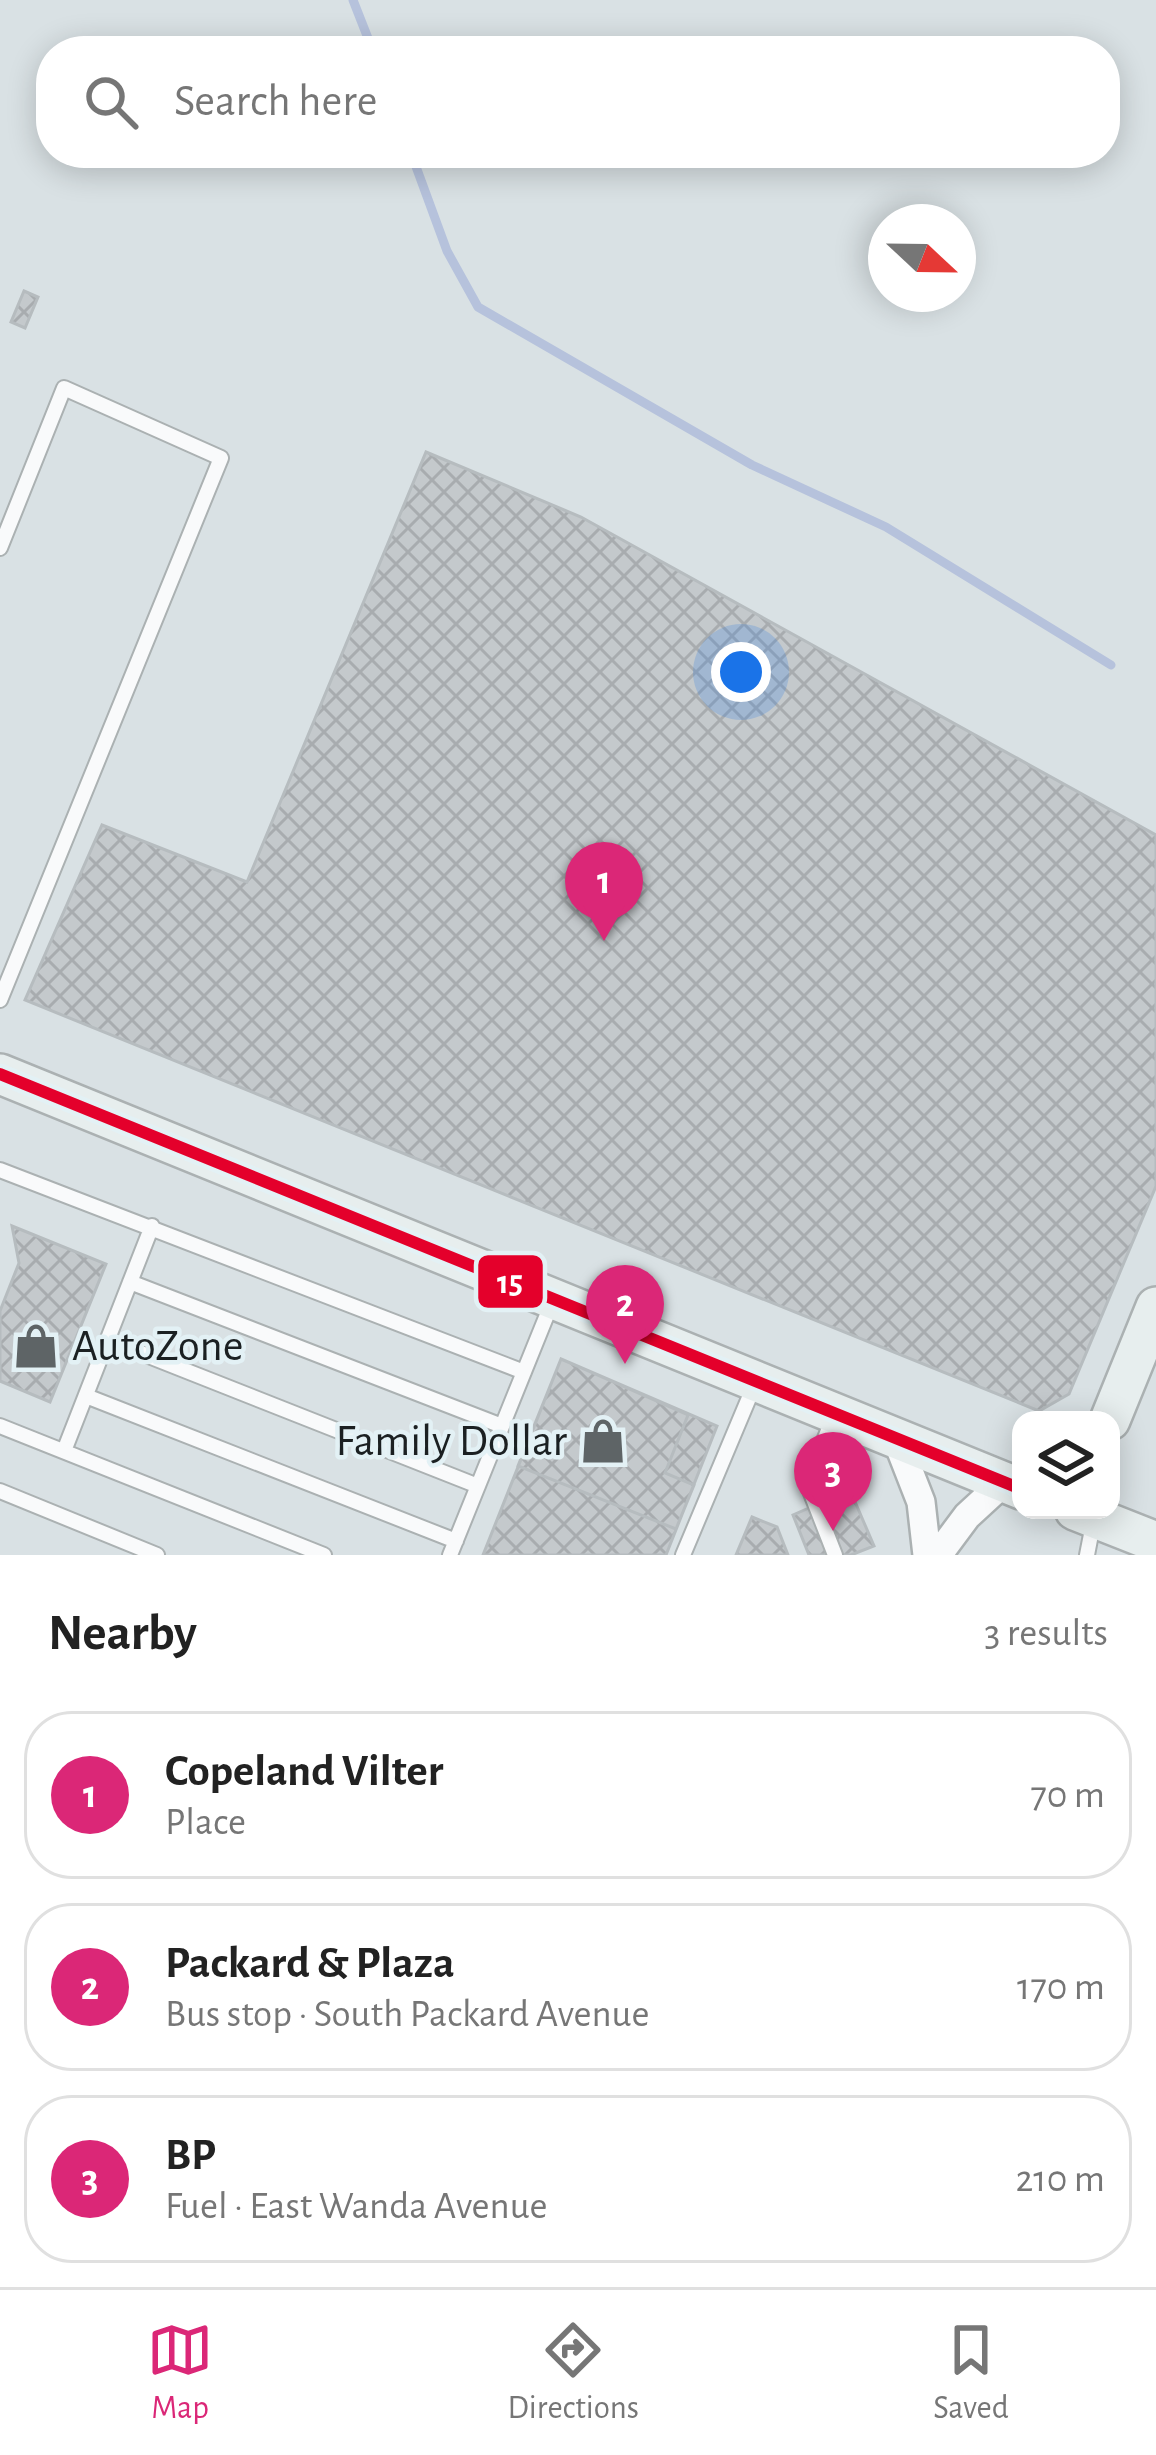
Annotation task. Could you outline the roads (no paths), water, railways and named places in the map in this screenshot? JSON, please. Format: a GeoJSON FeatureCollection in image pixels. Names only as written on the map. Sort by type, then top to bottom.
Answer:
{"type":"FeatureCollection","features":[{"type":"Feature","properties":{"kind":"street"},"geometry":{"type":"LineString","coordinates":[[0,1074],[1012,1486]]}},
{"type":"Feature","properties":{"kind":"street"},"geometry":{"type":"LineString","coordinates":[[1114,1411],[1156,1307]]}},
{"type":"Feature","properties":{"kind":"street"},"geometry":{"type":"LineString","coordinates":[[896,1438],[921,1502],[927,1555]]}},
{"type":"Feature","properties":{"kind":"street"},"geometry":{"type":"LineString","coordinates":[[938,1555],[967,1516],[1012,1486]]}},
{"type":"Feature","properties":{"kind":"street"},"geometry":{"type":"LineString","coordinates":[[1086,1528],[1156,1542]]}},
{"type":"Feature","properties":{"kind":"lane"},"geometry":{"type":"LineString","coordinates":[[0,548],[64,388],[220,458],[0,1000]]}},
{"type":"Feature","properties":{"kind":"lane"},"geometry":{"type":"LineString","coordinates":[[0,1170],[524,1372]]}},
{"type":"Feature","properties":{"kind":"lane"},"geometry":{"type":"LineString","coordinates":[[64,1451],[152,1226]]}},
{"type":"Feature","properties":{"kind":"lane"},"geometry":{"type":"LineString","coordinates":[[130,1282],[502,1426]]}},
{"type":"Feature","properties":{"kind":"lane"},"geometry":{"type":"LineString","coordinates":[[86,1396],[453,1548],[553,1300]]}},
{"type":"Feature","properties":{"kind":"lane"},"geometry":{"type":"LineString","coordinates":[[108,1340],[478,1486]]}},
{"type":"Feature","properties":{"kind":"lane"},"geometry":{"type":"LineString","coordinates":[[683,1555],[756,1382]]}},
{"type":"Feature","properties":{"kind":"lane"},"geometry":{"type":"LineString","coordinates":[[836,1414],[807,1483],[836,1555]]}},
{"type":"Feature","properties":{"kind":"lane"},"geometry":{"type":"LineString","coordinates":[[0,1426],[324,1555]]}},
{"type":"Feature","properties":{"kind":"lane"},"geometry":{"type":"LineString","coordinates":[[0,1491],[157,1555]]}},
{"type":"Feature","properties":{"kind":"waterway"},"geometry":{"type":"LineString","coordinates":[[353,0],[367,36]]}},
{"type":"Feature","properties":{"kind":"waterway"},"geometry":{"type":"LineString","coordinates":[[417,168],[447,251],[478,307],[752,465],[886,527],[1111,665]]}},
{"type":"Feature","properties":{"kind":"place","name":"Copeland Vilter"},"geometry":{"type":"Point","coordinates":[604,941]}},
{"type":"Feature","properties":{"kind":"place","name":"AutoZone"},"geometry":{"type":"Point","coordinates":[36,1346]}},
{"type":"Feature","properties":{"kind":"place","name":"Packard & Plaza"},"geometry":{"type":"Point","coordinates":[625,1364]}},
{"type":"Feature","properties":{"kind":"place","name":"Family Dollar"},"geometry":{"type":"Point","coordinates":[603,1441]}},
{"type":"Feature","properties":{"kind":"place","name":"BP"},"geometry":{"type":"Point","coordinates":[833,1531]}}]}
